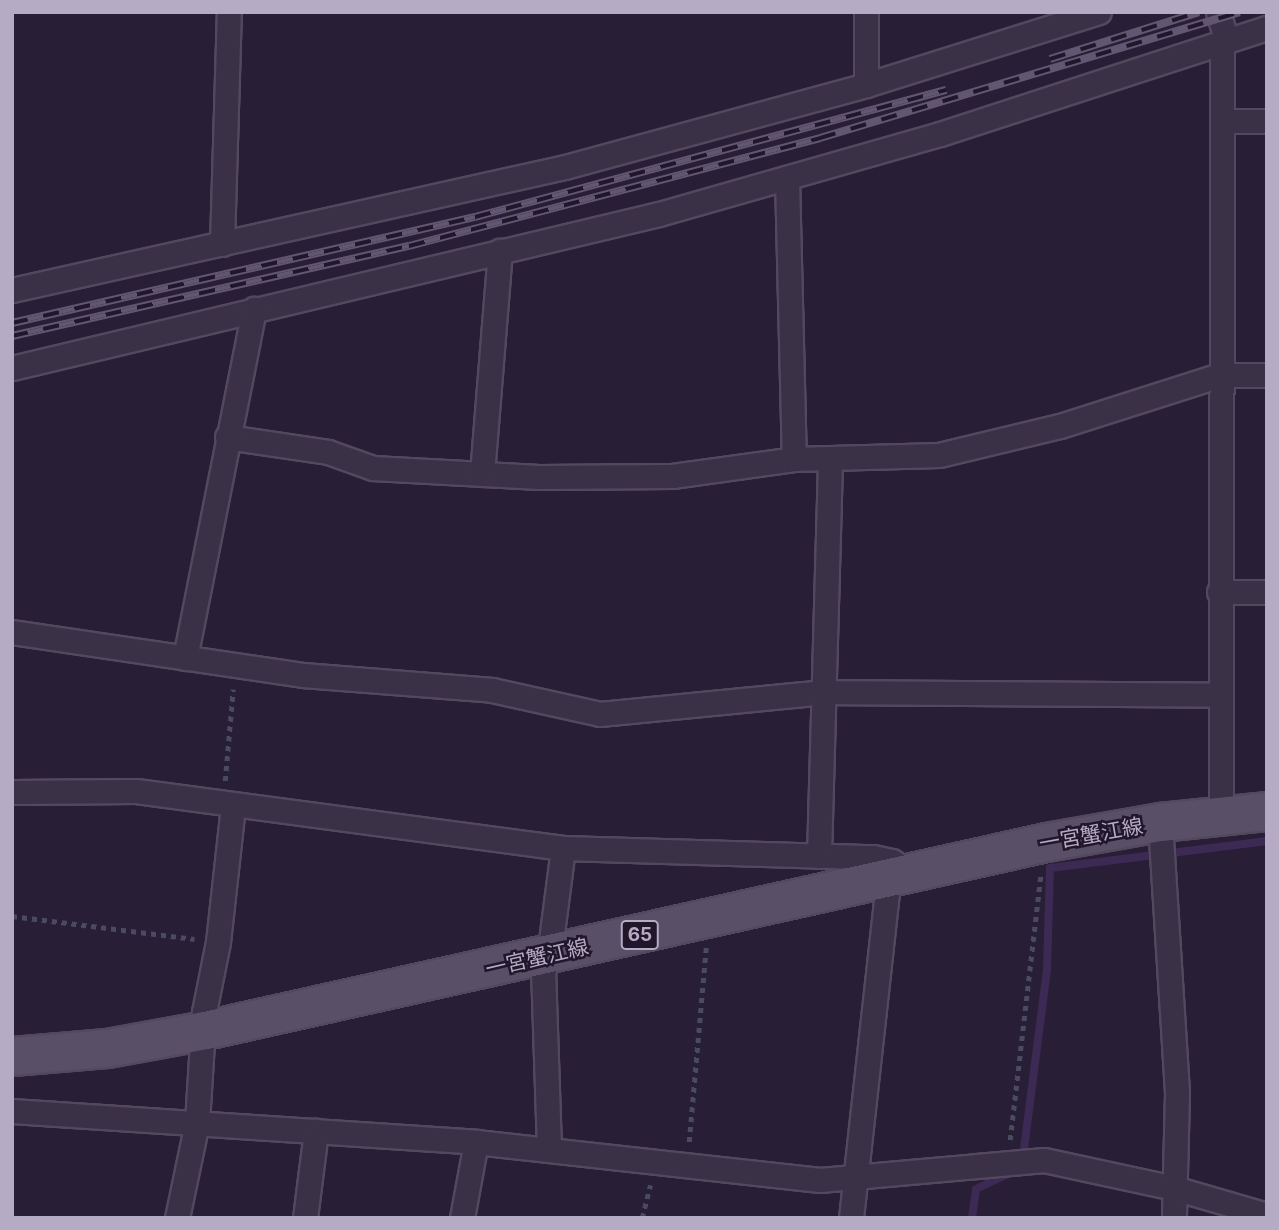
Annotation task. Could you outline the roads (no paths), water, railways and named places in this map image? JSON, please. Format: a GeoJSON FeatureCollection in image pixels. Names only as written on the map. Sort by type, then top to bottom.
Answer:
{"type":"FeatureCollection","features":[{"type":"Feature","properties":{"kind":"main road","name":"一宮蟹江線"},"geometry":{"type":"LineString","coordinates":[[12,1056],[107,1048],[205,1030],[549,956],[1046,842],[1161,831],[1221,815],[1267,811]]}},
{"type":"Feature","properties":{"kind":"street"},"geometry":{"type":"LineString","coordinates":[[222,244],[229,12]]}},
{"type":"Feature","properties":{"kind":"street"},"geometry":{"type":"LineString","coordinates":[[866,12],[866,85]]}},
{"type":"Feature","properties":{"kind":"street"},"geometry":{"type":"LineString","coordinates":[[12,290],[565,167],[866,85],[1099,12]]}},
{"type":"Feature","properties":{"kind":"street"},"geometry":{"type":"LineString","coordinates":[[1218,12],[1224,41],[1219,592],[1221,815]]}},
{"type":"Feature","properties":{"kind":"street"},"geometry":{"type":"LineString","coordinates":[[12,368],[659,214],[940,134],[1267,28]]}},
{"type":"Feature","properties":{"kind":"street"},"geometry":{"type":"LineString","coordinates":[[1223,121],[1267,121]]}},
{"type":"Feature","properties":{"kind":"street"},"geometry":{"type":"LineString","coordinates":[[787,178],[794,460]]}},
{"type":"Feature","properties":{"kind":"street"},"geometry":{"type":"LineString","coordinates":[[482,474],[500,251]]}},
{"type":"Feature","properties":{"kind":"street"},"geometry":{"type":"LineString","coordinates":[[185,658],[254,309]]}},
{"type":"Feature","properties":{"kind":"street"},"geometry":{"type":"LineString","coordinates":[[227,437],[328,452],[373,468],[482,474],[673,476],[794,460],[939,455],[1060,426],[1220,375],[1267,375]]}},
{"type":"Feature","properties":{"kind":"street"},"geometry":{"type":"LineString","coordinates":[[820,856],[830,459]]}},
{"type":"Feature","properties":{"kind":"street"},"geometry":{"type":"LineString","coordinates":[[1219,592],[1267,592]]}},
{"type":"Feature","properties":{"kind":"street"},"geometry":{"type":"LineString","coordinates":[[12,632],[234,665],[492,690],[600,714],[824,692],[1219,695]]}},
{"type":"Feature","properties":{"kind":"street"},"geometry":{"type":"LineString","coordinates":[[12,792],[136,791],[564,848],[873,857],[892,861],[895,876],[887,894],[852,1178],[850,1218]]}},
{"type":"Feature","properties":{"kind":"street"},"geometry":{"type":"LineString","coordinates":[[177,1218],[197,1122],[205,1030],[204,1012],[218,942],[228,804]]}},
{"type":"Feature","properties":{"kind":"street"},"geometry":{"type":"LineString","coordinates":[[1161,831],[1177,1093],[1174,1218]]}},
{"type":"Feature","properties":{"kind":"street"},"geometry":{"type":"LineString","coordinates":[[548,1149],[543,971],[549,956],[564,848]]}},
{"type":"Feature","properties":{"kind":"street"},"geometry":{"type":"LineString","coordinates":[[12,1111],[475,1142],[655,1160],[769,1177],[852,1178],[1007,1160],[1044,1160],[1174,1188],[1267,1215]]}},
{"type":"Feature","properties":{"kind":"street"},"geometry":{"type":"LineString","coordinates":[[305,1218],[316,1131]]}},
{"type":"Feature","properties":{"kind":"street"},"geometry":{"type":"LineString","coordinates":[[462,1218],[475,1142]]}},
{"type":"Feature","properties":{"kind":"waterway"},"geometry":{"type":"LineString","coordinates":[[1024,1149],[1047,969],[1050,868],[1267,841]]}},
{"type":"Feature","properties":{"kind":"waterway"},"geometry":{"type":"LineString","coordinates":[[972,1218],[976,1189],[1014,1171]]}},
{"type":"Feature","properties":{"kind":"railway"},"geometry":{"type":"LineString","coordinates":[[1050,59],[1199,12]]}},
{"type":"Feature","properties":{"kind":"railway"},"geometry":{"type":"LineString","coordinates":[[12,336],[409,246],[820,138],[1240,12]]}},
{"type":"Feature","properties":{"kind":"railway"},"geometry":{"type":"LineString","coordinates":[[12,323],[475,217],[946,90]]}}]}
